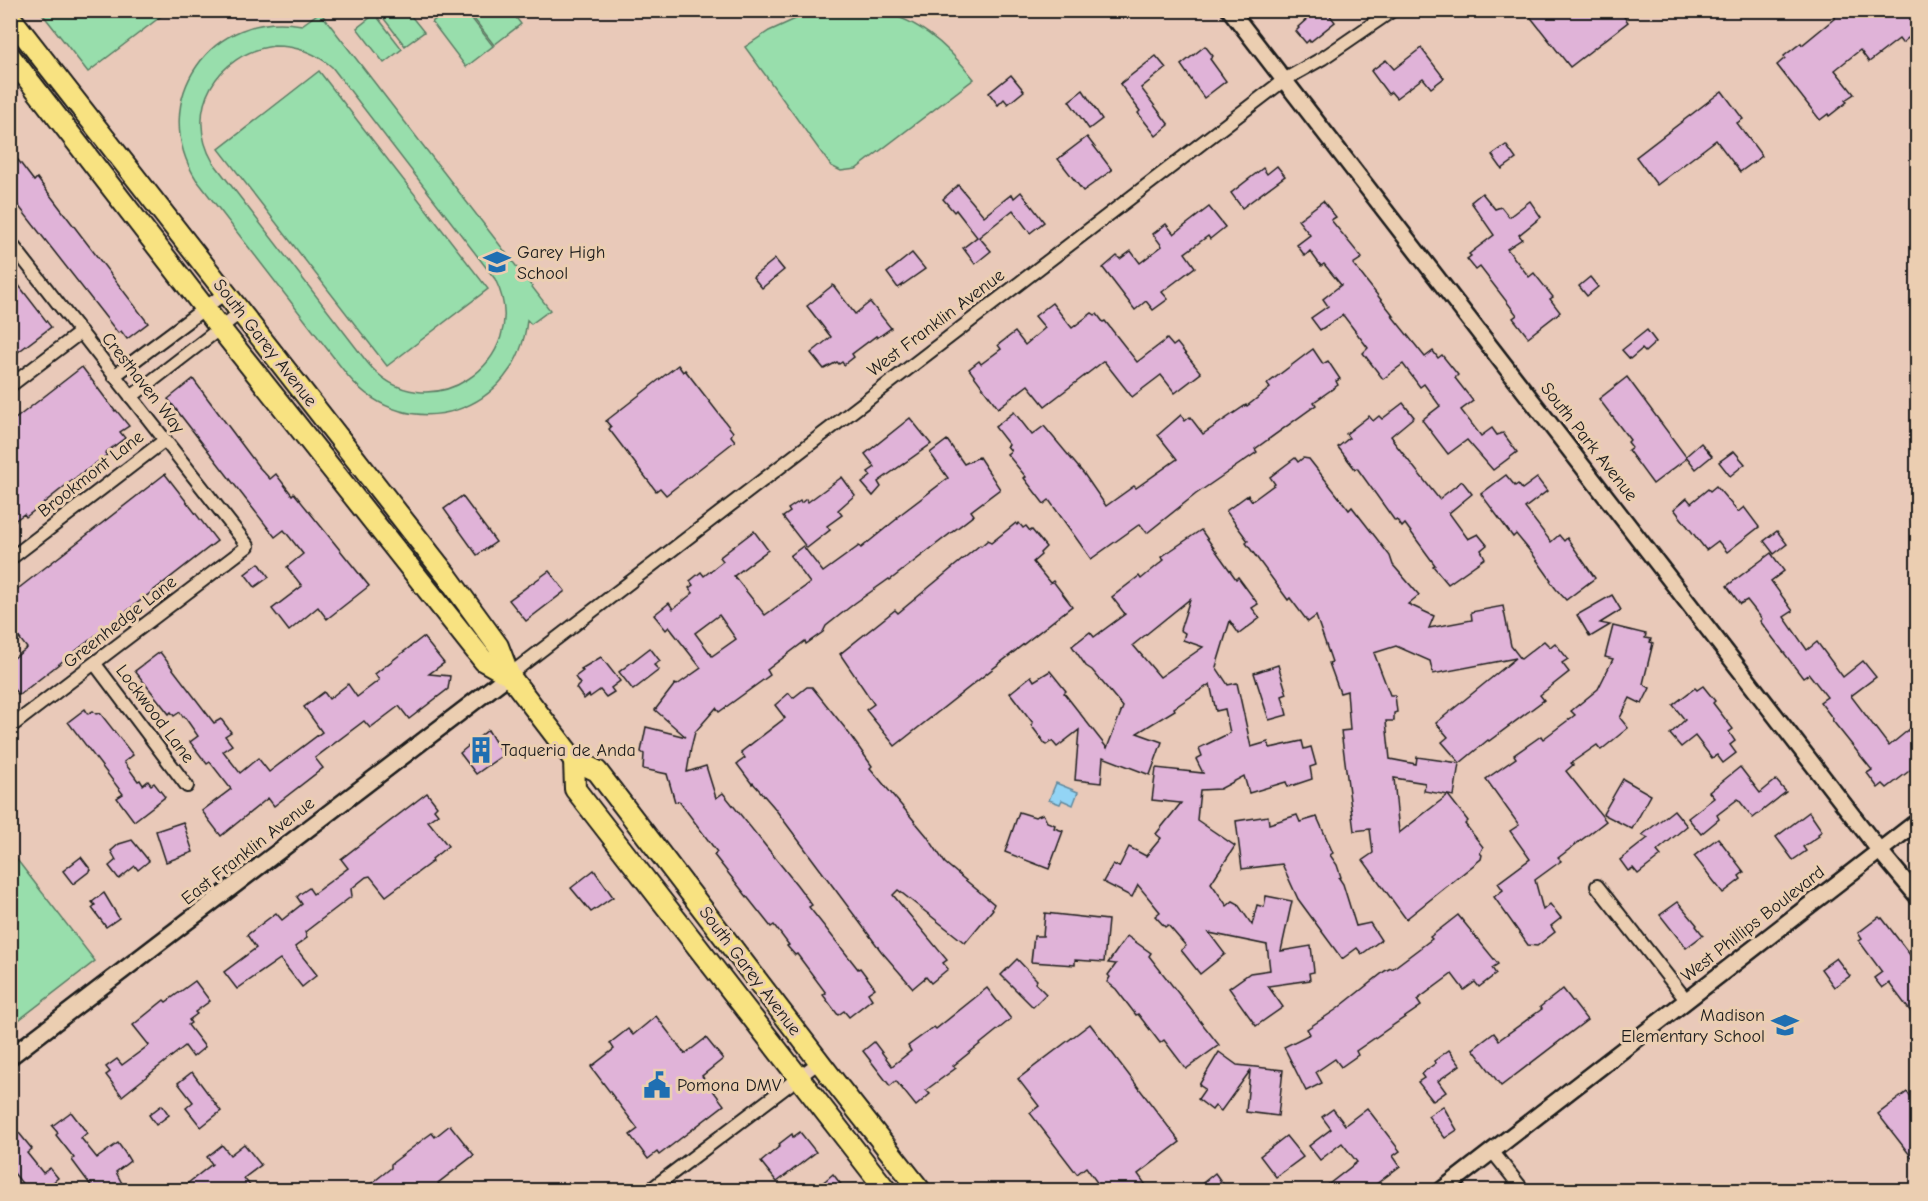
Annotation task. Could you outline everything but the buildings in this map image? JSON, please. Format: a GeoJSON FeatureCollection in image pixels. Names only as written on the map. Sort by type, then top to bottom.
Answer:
{"type":"FeatureCollection","features":[{"type":"Feature","properties":{"kind":"main road","name":"South Garey Avenue"},"geometry":{"type":"LineString","coordinates":[[10,17],[447,576],[498,646],[509,675],[574,760],[597,771],[920,1191]]}},
{"type":"Feature","properties":{"kind":"main road","name":"South Garey Avenue"},"geometry":{"type":"LineString","coordinates":[[10,56],[220,328],[484,661],[509,675]]}},
{"type":"Feature","properties":{"kind":"main road","name":"South Garey Avenue"},"geometry":{"type":"LineString","coordinates":[[574,760],[575,789],[886,1191]]}},
{"type":"Feature","properties":{"kind":"street","name":"South Park Avenue"},"geometry":{"type":"LineString","coordinates":[[1230,10],[1917,897]]}},
{"type":"Feature","properties":{"kind":"street","name":"West Franklin Avenue"},"geometry":{"type":"LineString","coordinates":[[509,675],[1284,80],[1323,58],[1393,10]]}},
{"type":"Feature","properties":{"kind":"street","name":"Cresthaven Way"},"geometry":{"type":"LineString","coordinates":[[10,242],[248,546]]}},
{"type":"Feature","properties":{"kind":"street"},"geometry":{"type":"LineString","coordinates":[[114,375],[225,293]]}},
{"type":"Feature","properties":{"kind":"street"},"geometry":{"type":"LineString","coordinates":[[131,397],[241,312]]}},
{"type":"Feature","properties":{"kind":"street"},"geometry":{"type":"LineString","coordinates":[[10,386],[81,332]]}},
{"type":"Feature","properties":{"kind":"street","name":"Brookmont Lane"},"geometry":{"type":"LineString","coordinates":[[10,559],[165,440]]}},
{"type":"Feature","properties":{"kind":"street","name":"Greenhedge Lane"},"geometry":{"type":"LineString","coordinates":[[12,724],[95,664],[248,546]]}},
{"type":"Feature","properties":{"kind":"street","name":"Lockwood Lane"},"geometry":{"type":"LineString","coordinates":[[95,664],[187,786]]}},
{"type":"Feature","properties":{"kind":"street","name":"East Franklin Avenue"},"geometry":{"type":"LineString","coordinates":[[10,1058],[509,675]]}},
{"type":"Feature","properties":{"kind":"street","name":"West Phillips Boulevard"},"geometry":{"type":"LineString","coordinates":[[1442,1191],[1917,821]]}},
{"type":"Feature","properties":{"kind":"street"},"geometry":{"type":"LineString","coordinates":[[1597,886],[1687,1000]]}},
{"type":"Feature","properties":{"kind":"street"},"geometry":{"type":"LineString","coordinates":[[650,1191],[819,1062]]}},
{"type":"Feature","properties":{"kind":"street"},"geometry":{"type":"LineString","coordinates":[[1492,1151],[1523,1191]]}},
{"type":"Feature","properties":{"kind":"green space"},"geometry":{"type":"Polygon","coordinates":[[[448,10],[466,11],[493,46],[466,67],[432,22],[448,10]]]}},
{"type":"Feature","properties":{"kind":"green space"},"geometry":{"type":"Polygon","coordinates":[[[869,10],[901,18],[929,34],[953,55],[974,79],[856,169],[841,171],[831,166],[745,47],[769,31],[813,11],[869,10]]]}},
{"type":"Feature","properties":{"kind":"green space"},"geometry":{"type":"Polygon","coordinates":[[[40,11],[168,11],[88,72],[40,11]]]}},
{"type":"Feature","properties":{"kind":"green space"},"geometry":{"type":"Polygon","coordinates":[[[378,11],[407,11],[424,32],[405,46],[378,11]]]}},
{"type":"Feature","properties":{"kind":"green space"},"geometry":{"type":"Polygon","coordinates":[[[468,11],[511,11],[521,24],[494,45],[468,11]]]}},
{"type":"Feature","properties":{"kind":"green space"},"geometry":{"type":"Polygon","coordinates":[[[320,12],[550,310],[531,324],[527,320],[519,352],[504,378],[482,397],[457,410],[429,415],[400,411],[373,398],[348,376],[196,179],[183,149],[179,119],[184,91],[197,66],[216,45],[241,31],[270,23],[302,25],[320,12]],[[282,46],[254,51],[236,60],[222,72],[211,87],[204,104],[202,123],[205,142],[213,162],[367,362],[391,383],[417,392],[444,390],[468,379],[488,361],[501,337],[504,309],[495,279],[332,67],[312,54],[282,46]]]}},
{"type":"Feature","properties":{"kind":"green space"},"geometry":{"type":"Polygon","coordinates":[[[375,14],[402,49],[384,63],[357,28],[375,14]]]}},
{"type":"Feature","properties":{"kind":"green space"},"geometry":{"type":"Polygon","coordinates":[[[319,71],[488,289],[387,366],[219,149],[319,71]]]}},
{"type":"Feature","properties":{"kind":"green space"},"geometry":{"type":"Polygon","coordinates":[[[11,852],[95,961],[11,1026],[11,852]]]}},
{"type":"Feature","properties":{"kind":"water"},"geometry":{"type":"Polygon","coordinates":[[[1056,783],[1078,792],[1073,805],[1062,800],[1060,804],[1049,800],[1056,783]]]}},
{"type":"Feature","properties":{"kind":"place","name":"Garey High School"},"geometry":{"type":"Point","coordinates":[497,262]}},
{"type":"Feature","properties":{"kind":"place","name":"Taqueria de Anda"},"geometry":{"type":"Point","coordinates":[481,750]}},
{"type":"Feature","properties":{"kind":"place","name":"Madison Elementary School"},"geometry":{"type":"Point","coordinates":[1785,1025]}},
{"type":"Feature","properties":{"kind":"place","name":"Pomona DMV"},"geometry":{"type":"Point","coordinates":[657,1085]}}]}
